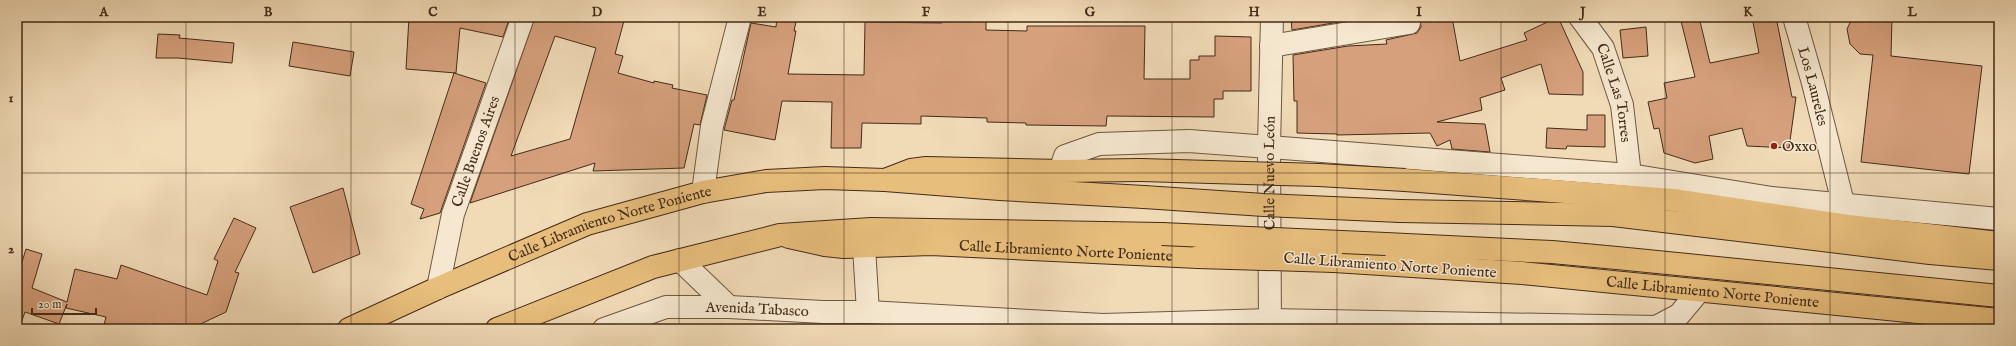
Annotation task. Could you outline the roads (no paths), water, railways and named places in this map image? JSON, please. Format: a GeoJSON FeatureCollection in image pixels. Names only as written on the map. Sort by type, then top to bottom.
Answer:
{"type":"FeatureCollection","features":[{"type":"Feature","properties":{"kind":"main road","name":"Calle Libramiento Norte Poniente"},"geometry":{"type":"LineString","coordinates":[[885,180],[911,170],[926,168],[1060,171],[1141,170],[1311,175],[1405,180],[1673,200],[1846,216],[1999,243]]}},
{"type":"Feature","properties":{"kind":"main road","name":"Calle Libramiento Norte Poniente"},"geometry":{"type":"LineString","coordinates":[[349,329],[438,288],[587,224],[703,192],[766,181],[824,178],[885,180],[1000,189],[1264,205],[1613,215],[1930,253],[1999,259]]}},
{"type":"Feature","properties":{"kind":"main road","name":"Calle Libramiento Norte Poniente"},"geometry":{"type":"LineString","coordinates":[[497,329],[653,267],[780,235],[871,229],[1162,234],[1545,252],[1999,296]]}},
{"type":"Feature","properties":{"kind":"main road","name":"Calle Libramiento Norte Poniente"},"geometry":{"type":"LineString","coordinates":[[780,235],[825,245],[864,247],[932,244],[1198,257],[1334,260],[1522,273],[1999,320]]}},
{"type":"Feature","properties":{"kind":"street","name":"Calle Buenos Aires"},"geometry":{"type":"LineString","coordinates":[[438,288],[453,214],[523,17]]}},
{"type":"Feature","properties":{"kind":"street"},"geometry":{"type":"LineString","coordinates":[[703,192],[712,126],[740,17]]}},
{"type":"Feature","properties":{"kind":"street","name":"Calle Nuevo León"},"geometry":{"type":"LineString","coordinates":[[1270,324],[1269,147],[1272,17]]}},
{"type":"Feature","properties":{"kind":"street","name":"Calle Las Torres"},"geometry":{"type":"LineString","coordinates":[[1580,17],[1603,48],[1622,105],[1630,175]]}},
{"type":"Feature","properties":{"kind":"street","name":"Los Laureles"},"geometry":{"type":"LineString","coordinates":[[1794,17],[1813,83],[1846,216]]}},
{"type":"Feature","properties":{"kind":"street"},"geometry":{"type":"LineString","coordinates":[[1271,46],[1409,23]]}},
{"type":"Feature","properties":{"kind":"street"},"geometry":{"type":"LineString","coordinates":[[1060,171],[1065,156],[1099,144],[1189,141],[1630,175],[1772,198],[1846,216],[1999,219]]}},
{"type":"Feature","properties":{"kind":"street"},"geometry":{"type":"LineString","coordinates":[[864,247],[868,312]]}},
{"type":"Feature","properties":{"kind":"street"},"geometry":{"type":"LineString","coordinates":[[680,260],[729,307]]}},
{"type":"Feature","properties":{"kind":"street","name":"Avenida Tabasco"},"geometry":{"type":"LineString","coordinates":[[604,329],[666,307],[729,307],[823,312],[868,312],[1102,327],[1270,324],[1656,327],[1679,315],[1699,291]]}},
{"type":"Feature","properties":{"kind":"street"},"geometry":{"type":"LineString","coordinates":[[659,329],[666,307]]}},
{"type":"Feature","properties":{"kind":"place","name":"Oxxo"},"geometry":{"type":"Point","coordinates":[1774,146]}}]}
